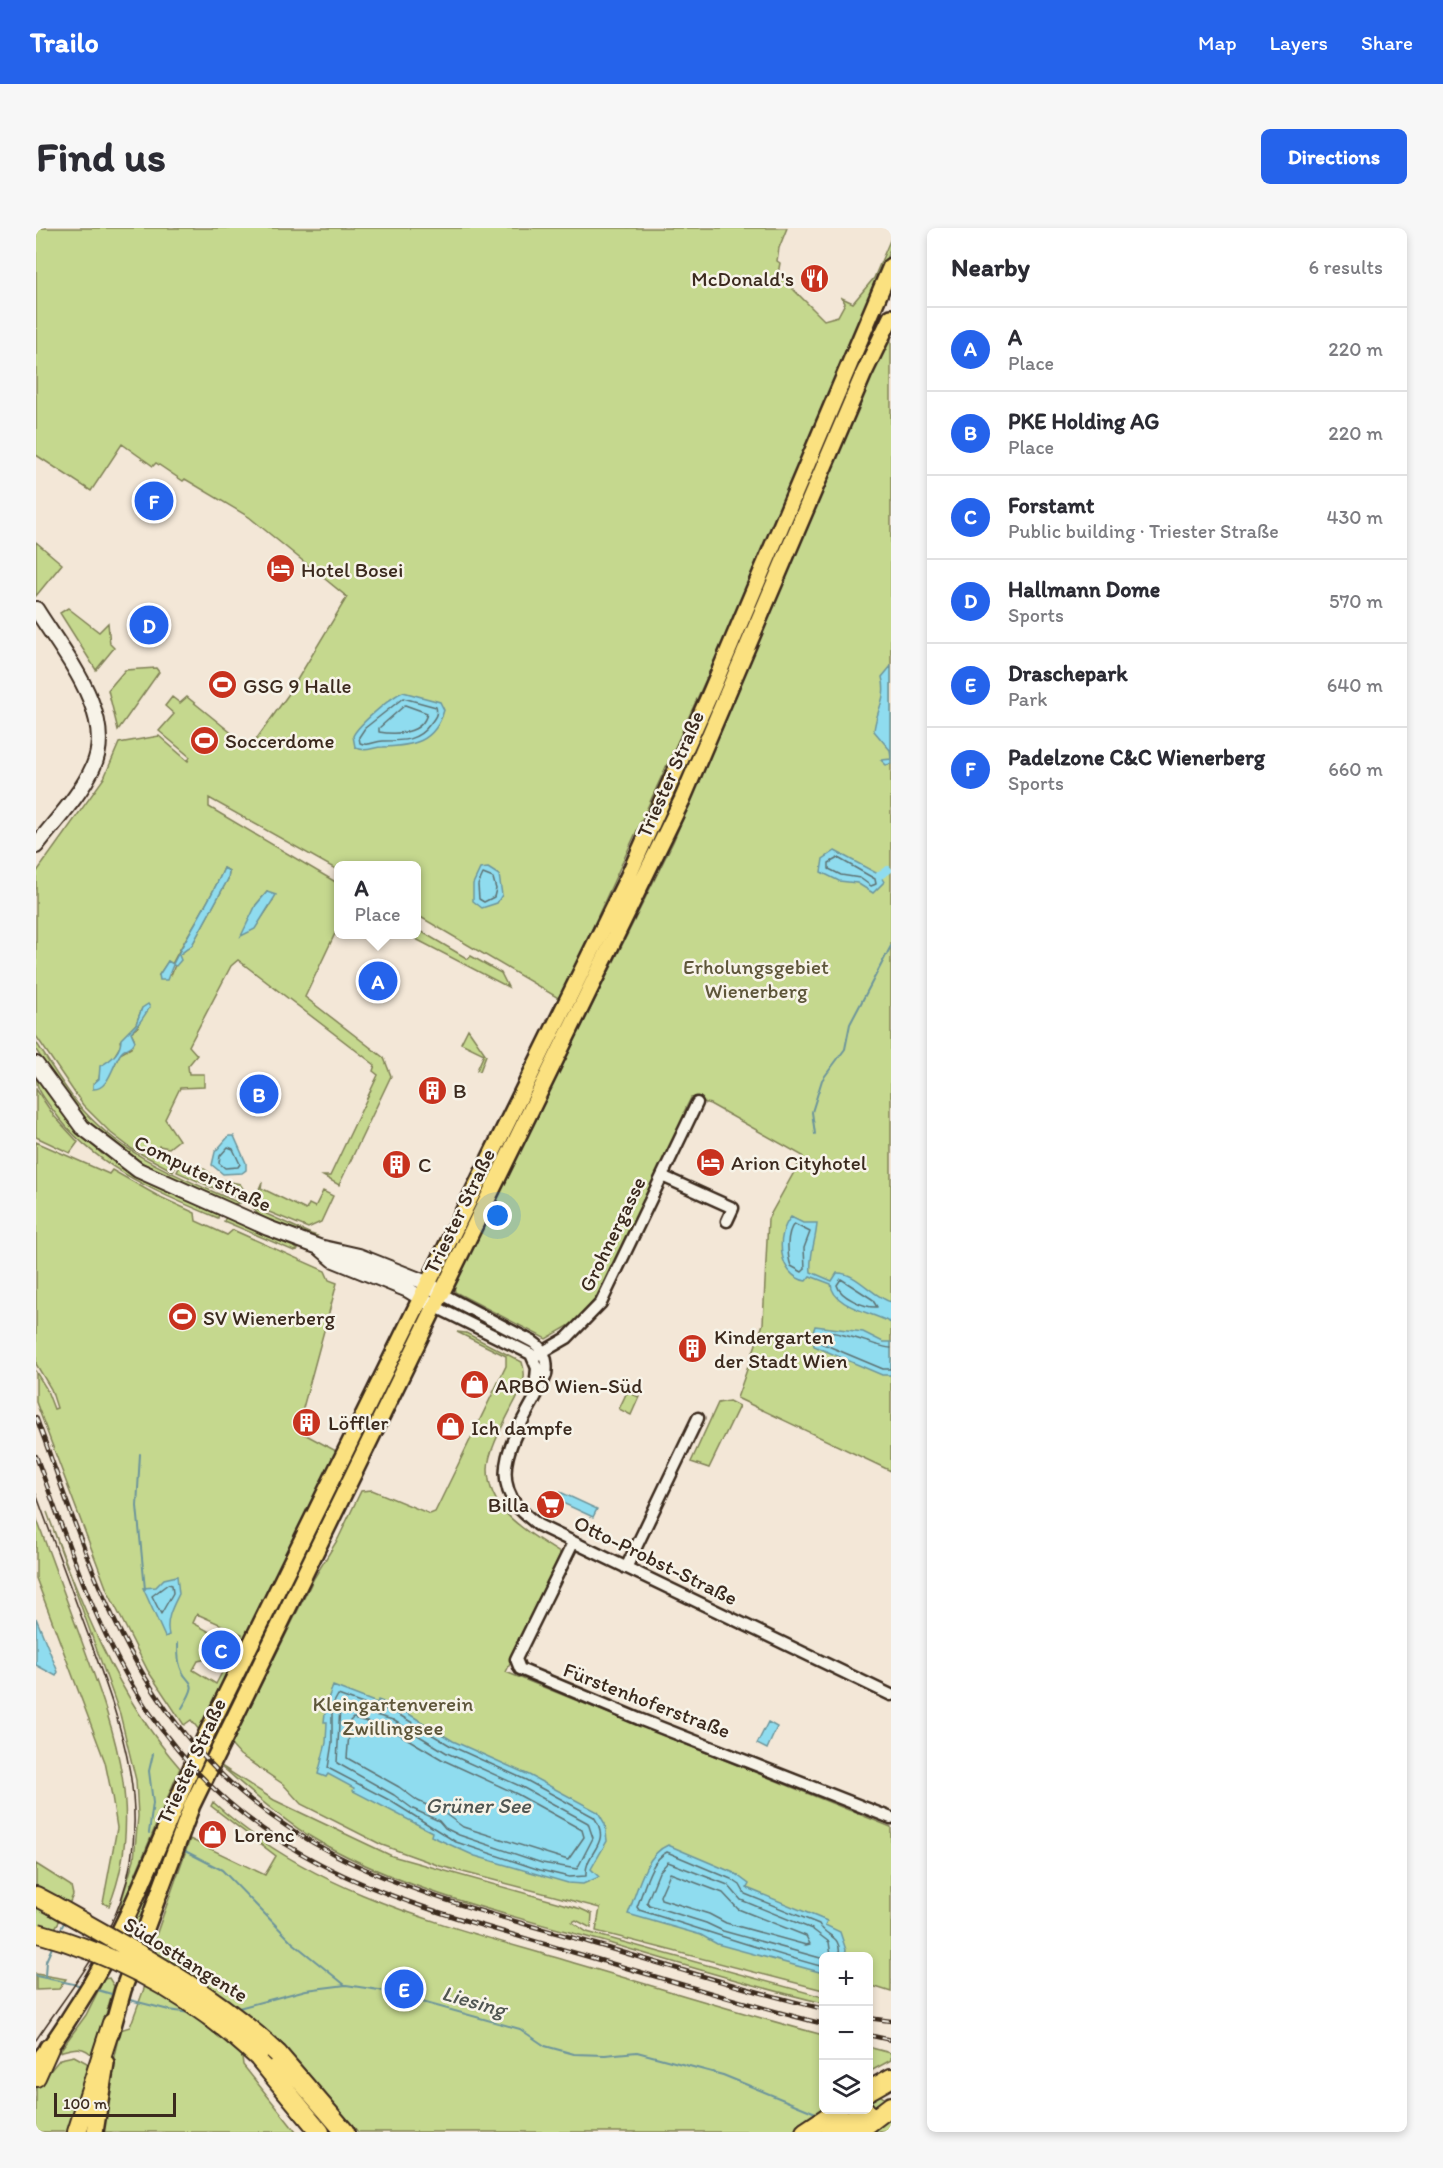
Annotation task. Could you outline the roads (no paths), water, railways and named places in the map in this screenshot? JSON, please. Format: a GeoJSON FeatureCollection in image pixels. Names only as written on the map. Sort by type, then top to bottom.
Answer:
{"type":"FeatureCollection","features":[{"type":"Feature","properties":{"kind":"highway","name":"Südosttangente"},"geometry":{"type":"LineString","coordinates":[[36,1896],[204,1994],[246,2025],[278,2054],[345,2132]]}},
{"type":"Feature","properties":{"kind":"highway","name":"Südosttangente"},"geometry":{"type":"LineString","coordinates":[[37,1933],[99,1953],[158,1981],[211,2017],[258,2057],[320,2132]]}},
{"type":"Feature","properties":{"kind":"highway"},"geometry":{"type":"LineString","coordinates":[[77,2132],[112,2023]]}},
{"type":"Feature","properties":{"kind":"highway"},"geometry":{"type":"LineString","coordinates":[[36,2077],[49,2048]]}},
{"type":"Feature","properties":{"kind":"highway"},"geometry":{"type":"LineString","coordinates":[[857,2132],[891,2078]]}},
{"type":"Feature","properties":{"kind":"highway"},"geometry":{"type":"LineString","coordinates":[[831,2132],[877,2100]]}},
{"type":"Feature","properties":{"kind":"highway"},"geometry":{"type":"LineString","coordinates":[[804,2132],[831,2114]]}},
{"type":"Feature","properties":{"kind":"main road","name":"Triester Straße"},"geometry":{"type":"LineString","coordinates":[[36,2062],[49,2048],[89,1986],[123,1927],[174,1804],[207,1733],[426,1283],[579,978],[710,694],[891,266]]}},
{"type":"Feature","properties":{"kind":"main road","name":"Triester Straße"},"geometry":{"type":"LineString","coordinates":[[95,2132],[112,2023],[180,1832],[210,1766],[594,986],[691,779],[862,375],[891,317]]}},
{"type":"Feature","properties":{"kind":"street"},"geometry":{"type":"LineString","coordinates":[[36,609],[88,694],[98,716],[100,732],[100,749],[93,768],[36,846]]}},
{"type":"Feature","properties":{"kind":"street","name":"Computerstraße"},"geometry":{"type":"LineString","coordinates":[[36,1064],[82,1127],[138,1170],[268,1228],[319,1247],[348,1252],[426,1283],[439,1300]]}},
{"type":"Feature","properties":{"kind":"street","name":"Grohnergasse"},"geometry":{"type":"LineString","coordinates":[[539,1355],[577,1330],[602,1304],[697,1103]]}},
{"type":"Feature","properties":{"kind":"street"},"geometry":{"type":"LineString","coordinates":[[662,1176],[733,1208],[727,1221]]}},
{"type":"Feature","properties":{"kind":"street","name":"Computerstraße"},"geometry":{"type":"LineString","coordinates":[[319,1247],[334,1260],[408,1290],[420,1299],[439,1300]]}},
{"type":"Feature","properties":{"kind":"street"},"geometry":{"type":"LineString","coordinates":[[439,1300],[527,1351],[539,1355]]}},
{"type":"Feature","properties":{"kind":"street","name":"Otto-Probst-Straße"},"geometry":{"type":"LineString","coordinates":[[539,1355],[535,1394],[509,1450],[506,1464],[508,1489],[517,1506],[538,1525],[891,1695]]}},
{"type":"Feature","properties":{"kind":"street"},"geometry":{"type":"LineString","coordinates":[[626,1568],[698,1419]]}},
{"type":"Feature","properties":{"kind":"street","name":"Fürstenhoferstraße"},"geometry":{"type":"LineString","coordinates":[[573,1542],[516,1659],[520,1669],[639,1719],[891,1818]]}},
{"type":"Feature","properties":{"kind":"water"},"geometry":{"type":"Polygon","coordinates":[[[891,666],[891,759],[890,750],[874,731],[883,698],[882,677],[891,666]]]}},
{"type":"Feature","properties":{"kind":"water"},"geometry":{"type":"Polygon","coordinates":[[[403,692],[440,702],[444,710],[435,730],[413,744],[366,750],[355,747],[353,736],[361,725],[403,692]]]}},
{"type":"Feature","properties":{"kind":"water"},"geometry":{"type":"Polygon","coordinates":[[[891,759],[891,764],[886,765],[881,760],[891,759]]]}},
{"type":"Feature","properties":{"kind":"water"},"geometry":{"type":"Polygon","coordinates":[[[835,851],[880,875],[884,882],[873,893],[857,883],[839,881],[821,872],[823,859],[835,851]]]}},
{"type":"Feature","properties":{"kind":"water"},"geometry":{"type":"Polygon","coordinates":[[[224,868],[229,871],[228,879],[192,945],[179,955],[181,960],[176,966],[173,965],[167,980],[160,980],[159,975],[168,961],[173,964],[224,868]]]}},
{"type":"Feature","properties":{"kind":"water"},"geometry":{"type":"Polygon","coordinates":[[[488,868],[499,875],[502,895],[497,903],[482,908],[473,901],[473,884],[480,869],[488,868]]]}},
{"type":"Feature","properties":{"kind":"water"},"geometry":{"type":"Polygon","coordinates":[[[267,892],[276,895],[255,929],[241,936],[256,905],[267,892]]]}},
{"type":"Feature","properties":{"kind":"water"},"geometry":{"type":"Polygon","coordinates":[[[148,1004],[150,1007],[131,1032],[134,1044],[118,1057],[107,1081],[93,1089],[93,1084],[99,1079],[100,1066],[115,1055],[121,1039],[136,1024],[142,1008],[148,1004]]]}},
{"type":"Feature","properties":{"kind":"water"},"geometry":{"type":"Polygon","coordinates":[[[229,1136],[234,1136],[246,1163],[246,1170],[242,1173],[223,1174],[212,1165],[215,1152],[229,1136]]]}},
{"type":"Feature","properties":{"kind":"water"},"geometry":{"type":"Polygon","coordinates":[[[791,1217],[803,1223],[817,1223],[811,1272],[832,1281],[837,1273],[858,1280],[891,1302],[891,1323],[846,1304],[833,1292],[831,1284],[810,1276],[806,1281],[797,1278],[790,1271],[782,1254],[781,1244],[786,1225],[791,1217]]]}},
{"type":"Feature","properties":{"kind":"water"},"geometry":{"type":"Polygon","coordinates":[[[815,1326],[863,1332],[883,1342],[891,1342],[891,1375],[882,1375],[814,1346],[812,1335],[815,1326]]]}},
{"type":"Feature","properties":{"kind":"water"},"geometry":{"type":"Polygon","coordinates":[[[560,1492],[597,1509],[593,1517],[556,1500],[560,1492]]]}},
{"type":"Feature","properties":{"kind":"water"},"geometry":{"type":"Polygon","coordinates":[[[177,1576],[179,1594],[169,1619],[169,1635],[165,1637],[143,1588],[156,1587],[164,1579],[177,1576]]]}},
{"type":"Feature","properties":{"kind":"water"},"geometry":{"type":"Polygon","coordinates":[[[36,1618],[58,1672],[56,1676],[36,1665],[36,1618]]]}},
{"type":"Feature","properties":{"kind":"water","name":"Grüner See"},"geometry":{"type":"Polygon","coordinates":[[[333,1686],[377,1703],[378,1700],[399,1708],[453,1741],[529,1775],[598,1812],[605,1824],[607,1841],[591,1869],[599,1877],[583,1884],[568,1883],[475,1856],[431,1836],[432,1832],[353,1791],[354,1788],[328,1774],[326,1777],[318,1774],[326,1743],[327,1722],[324,1722],[326,1704],[333,1686]]]}},
{"type":"Feature","properties":{"kind":"water"},"geometry":{"type":"Polygon","coordinates":[[[768,1722],[777,1727],[767,1749],[757,1744],[768,1722]]]}},
{"type":"Feature","properties":{"kind":"water"},"geometry":{"type":"Polygon","coordinates":[[[668,1845],[734,1873],[749,1884],[747,1888],[827,1921],[825,1925],[840,1932],[845,1952],[819,1952],[819,1972],[717,1944],[701,1935],[628,1914],[647,1865],[660,1850],[668,1845]]]}},
{"type":"Feature","properties":{"kind":"waterway"},"geometry":{"type":"LineString","coordinates":[[880,875],[888,870]]}},
{"type":"Feature","properties":{"kind":"waterway"},"geometry":{"type":"LineString","coordinates":[[815,1134],[812,1112],[822,1080],[845,1049],[850,1024],[891,946]]}},
{"type":"Feature","properties":{"kind":"waterway"},"geometry":{"type":"LineString","coordinates":[[140,1454],[137,1506],[145,1589]]}},
{"type":"Feature","properties":{"kind":"waterway"},"geometry":{"type":"LineString","coordinates":[[178,1643],[181,1670],[192,1686],[182,1708]]}},
{"type":"Feature","properties":{"kind":"waterway"},"geometry":{"type":"LineString","coordinates":[[149,1833],[153,1803],[149,1771],[153,1754]]}},
{"type":"Feature","properties":{"kind":"waterway"},"geometry":{"type":"LineString","coordinates":[[185,1851],[222,1870],[293,1943],[345,1985]]}},
{"type":"Feature","properties":{"kind":"waterway"},"geometry":{"type":"LineString","coordinates":[[59,1932],[65,1921]]}},
{"type":"Feature","properties":{"kind":"waterway"},"geometry":{"type":"LineString","coordinates":[[45,1976],[46,1961],[53,1945]]}},
{"type":"Feature","properties":{"kind":"waterway","name":"Liesing"},"geometry":{"type":"LineString","coordinates":[[36,1976],[83,1986]]}},
{"type":"Feature","properties":{"kind":"waterway","name":"Liesing"},"geometry":{"type":"LineString","coordinates":[[235,2009],[306,1990],[346,1985],[379,1990],[520,2029],[545,2046],[574,2054],[605,2055],[637,2052],[723,2075],[818,2114]]}},
{"type":"Feature","properties":{"kind":"waterway","name":"Liesing"},"geometry":{"type":"LineString","coordinates":[[94,1989],[115,1995]]}},
{"type":"Feature","properties":{"kind":"waterway","name":"Liesing"},"geometry":{"type":"LineString","coordinates":[[126,1999],[190,2013]]}},
{"type":"Feature","properties":{"kind":"tram line"},"geometry":{"type":"LineString","coordinates":[[36,1494],[102,1672],[122,1736],[133,1800],[134,1833],[130,1866],[121,1900],[113,1919],[94,1955],[36,2040]]}},
{"type":"Feature","properties":{"kind":"railway"},"geometry":{"type":"LineString","coordinates":[[36,1417],[89,1562],[120,1632],[159,1699],[201,1753],[247,1797],[296,1833],[349,1862],[405,1886],[463,1906],[735,1986],[819,2008]]}},
{"type":"Feature","properties":{"kind":"railway"},"geometry":{"type":"LineString","coordinates":[[36,1456],[98,1618],[129,1680],[147,1709],[189,1763],[235,1807],[283,1843],[335,1871],[390,1895],[448,1915],[819,2023]]}},
{"type":"Feature","properties":{"kind":"railway"},"geometry":{"type":"LineString","coordinates":[[873,2019],[891,2021]]}},
{"type":"Feature","properties":{"kind":"railway"},"geometry":{"type":"LineString","coordinates":[[873,2036],[891,2040]]}},
{"type":"Feature","properties":{"kind":"place","name":"McDonald's"},"geometry":{"type":"Point","coordinates":[815,278]}},
{"type":"Feature","properties":{"kind":"place","name":"Padelzone C&C Wienerberg"},"geometry":{"type":"Point","coordinates":[154,501]}},
{"type":"Feature","properties":{"kind":"place","name":"Hotel Bosei"},"geometry":{"type":"Point","coordinates":[280,569]}},
{"type":"Feature","properties":{"kind":"place","name":"Hallmann Dome"},"geometry":{"type":"Point","coordinates":[149,625]}},
{"type":"Feature","properties":{"kind":"place","name":"GSG 9 Halle"},"geometry":{"type":"Point","coordinates":[222,685]}},
{"type":"Feature","properties":{"kind":"place","name":"Soccerdome"},"geometry":{"type":"Point","coordinates":[204,740]}},
{"type":"Feature","properties":{"kind":"place","name":"A"},"geometry":{"type":"Point","coordinates":[378,981]}},
{"type":"Feature","properties":{"kind":"place","name":"B"},"geometry":{"type":"Point","coordinates":[432,1090]}},
{"type":"Feature","properties":{"kind":"place","name":"PKE Holding AG"},"geometry":{"type":"Point","coordinates":[259,1094]}},
{"type":"Feature","properties":{"kind":"place","name":"Arion Cityhotel"},"geometry":{"type":"Point","coordinates":[710,1162]}},
{"type":"Feature","properties":{"kind":"place","name":"C"},"geometry":{"type":"Point","coordinates":[397,1164]}},
{"type":"Feature","properties":{"kind":"place","name":"SV Wienerberg"},"geometry":{"type":"Point","coordinates":[182,1317]}},
{"type":"Feature","properties":{"kind":"place","name":"Kindergarten der Stadt Wien"},"geometry":{"type":"Point","coordinates":[693,1348]}},
{"type":"Feature","properties":{"kind":"place","name":"ARBÖ Wien-Süd"},"geometry":{"type":"Point","coordinates":[474,1385]}},
{"type":"Feature","properties":{"kind":"place","name":"Löffler"},"geometry":{"type":"Point","coordinates":[307,1422]}},
{"type":"Feature","properties":{"kind":"place","name":"Ich dampfe"},"geometry":{"type":"Point","coordinates":[450,1427]}},
{"type":"Feature","properties":{"kind":"place","name":"Billa"},"geometry":{"type":"Point","coordinates":[550,1504]}},
{"type":"Feature","properties":{"kind":"place","name":"Forstamt"},"geometry":{"type":"Point","coordinates":[221,1650]}},
{"type":"Feature","properties":{"kind":"place","name":"Lorenc"},"geometry":{"type":"Point","coordinates":[213,1834]}},
{"type":"Feature","properties":{"kind":"place","name":"Draschepark"},"geometry":{"type":"Point","coordinates":[404,1989]}},
{"type":"Feature","properties":{"kind":"park label","name":"Erholungsgebiet Wienerberg"},"geometry":{"type":"Point","coordinates":[756,978]}},
{"type":"Feature","properties":{"kind":"park label","name":"Kleingartenverein Zwillingsee"},"geometry":{"type":"Point","coordinates":[393,1715]}}]}
